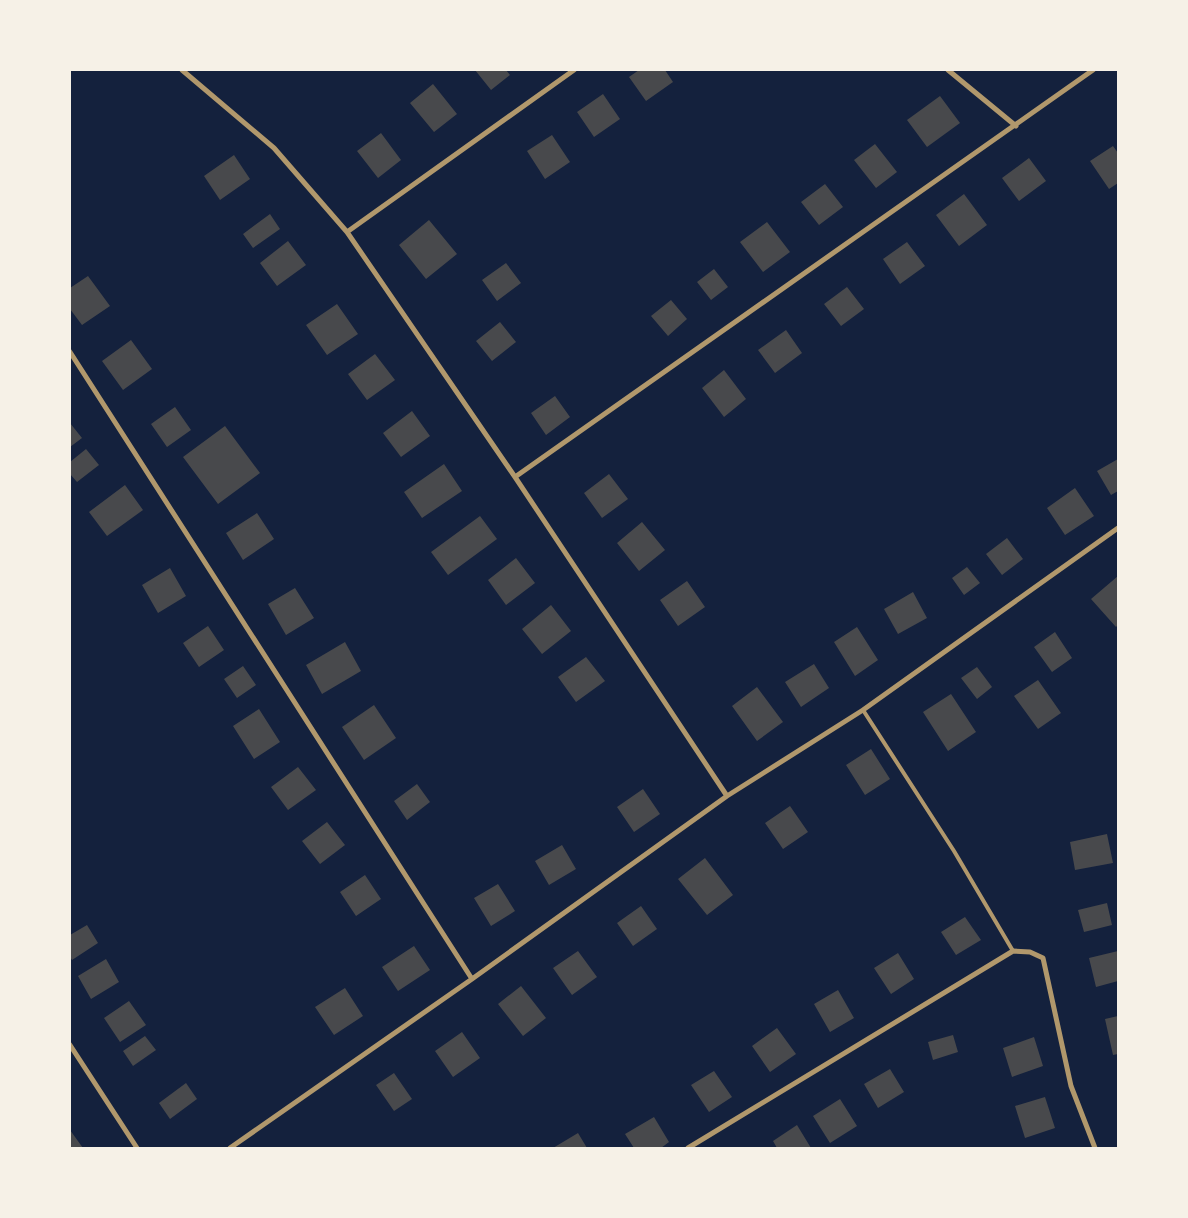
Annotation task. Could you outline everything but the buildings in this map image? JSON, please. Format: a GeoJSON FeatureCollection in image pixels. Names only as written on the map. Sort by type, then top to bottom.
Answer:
{"type":"FeatureCollection","features":[{"type":"Feature","properties":{"kind":"street"},"geometry":{"type":"LineString","coordinates":[[182,70],[274,148],[347,232],[515,478],[727,796]]}},
{"type":"Feature","properties":{"kind":"street"},"geometry":{"type":"LineString","coordinates":[[347,232],[574,70]]}},
{"type":"Feature","properties":{"kind":"street"},"geometry":{"type":"LineString","coordinates":[[948,70],[1016,126]]}},
{"type":"Feature","properties":{"kind":"street"},"geometry":{"type":"LineString","coordinates":[[515,478],[1093,70]]}},
{"type":"Feature","properties":{"kind":"street"},"geometry":{"type":"LineString","coordinates":[[70,352],[472,979]]}},
{"type":"Feature","properties":{"kind":"street"},"geometry":{"type":"LineString","coordinates":[[230,1148],[472,979],[727,796],[863,710],[1118,528]]}},
{"type":"Feature","properties":{"kind":"street"},"geometry":{"type":"LineString","coordinates":[[688,1148],[1013,951],[1030,952],[1043,958],[1071,1086],[1095,1148]]}},
{"type":"Feature","properties":{"kind":"street"},"geometry":{"type":"LineString","coordinates":[[70,1046],[137,1148]]}},
{"type":"Feature","properties":{"kind":"lane"},"geometry":{"type":"LineString","coordinates":[[863,710],[954,851],[1013,951]]}}]}
